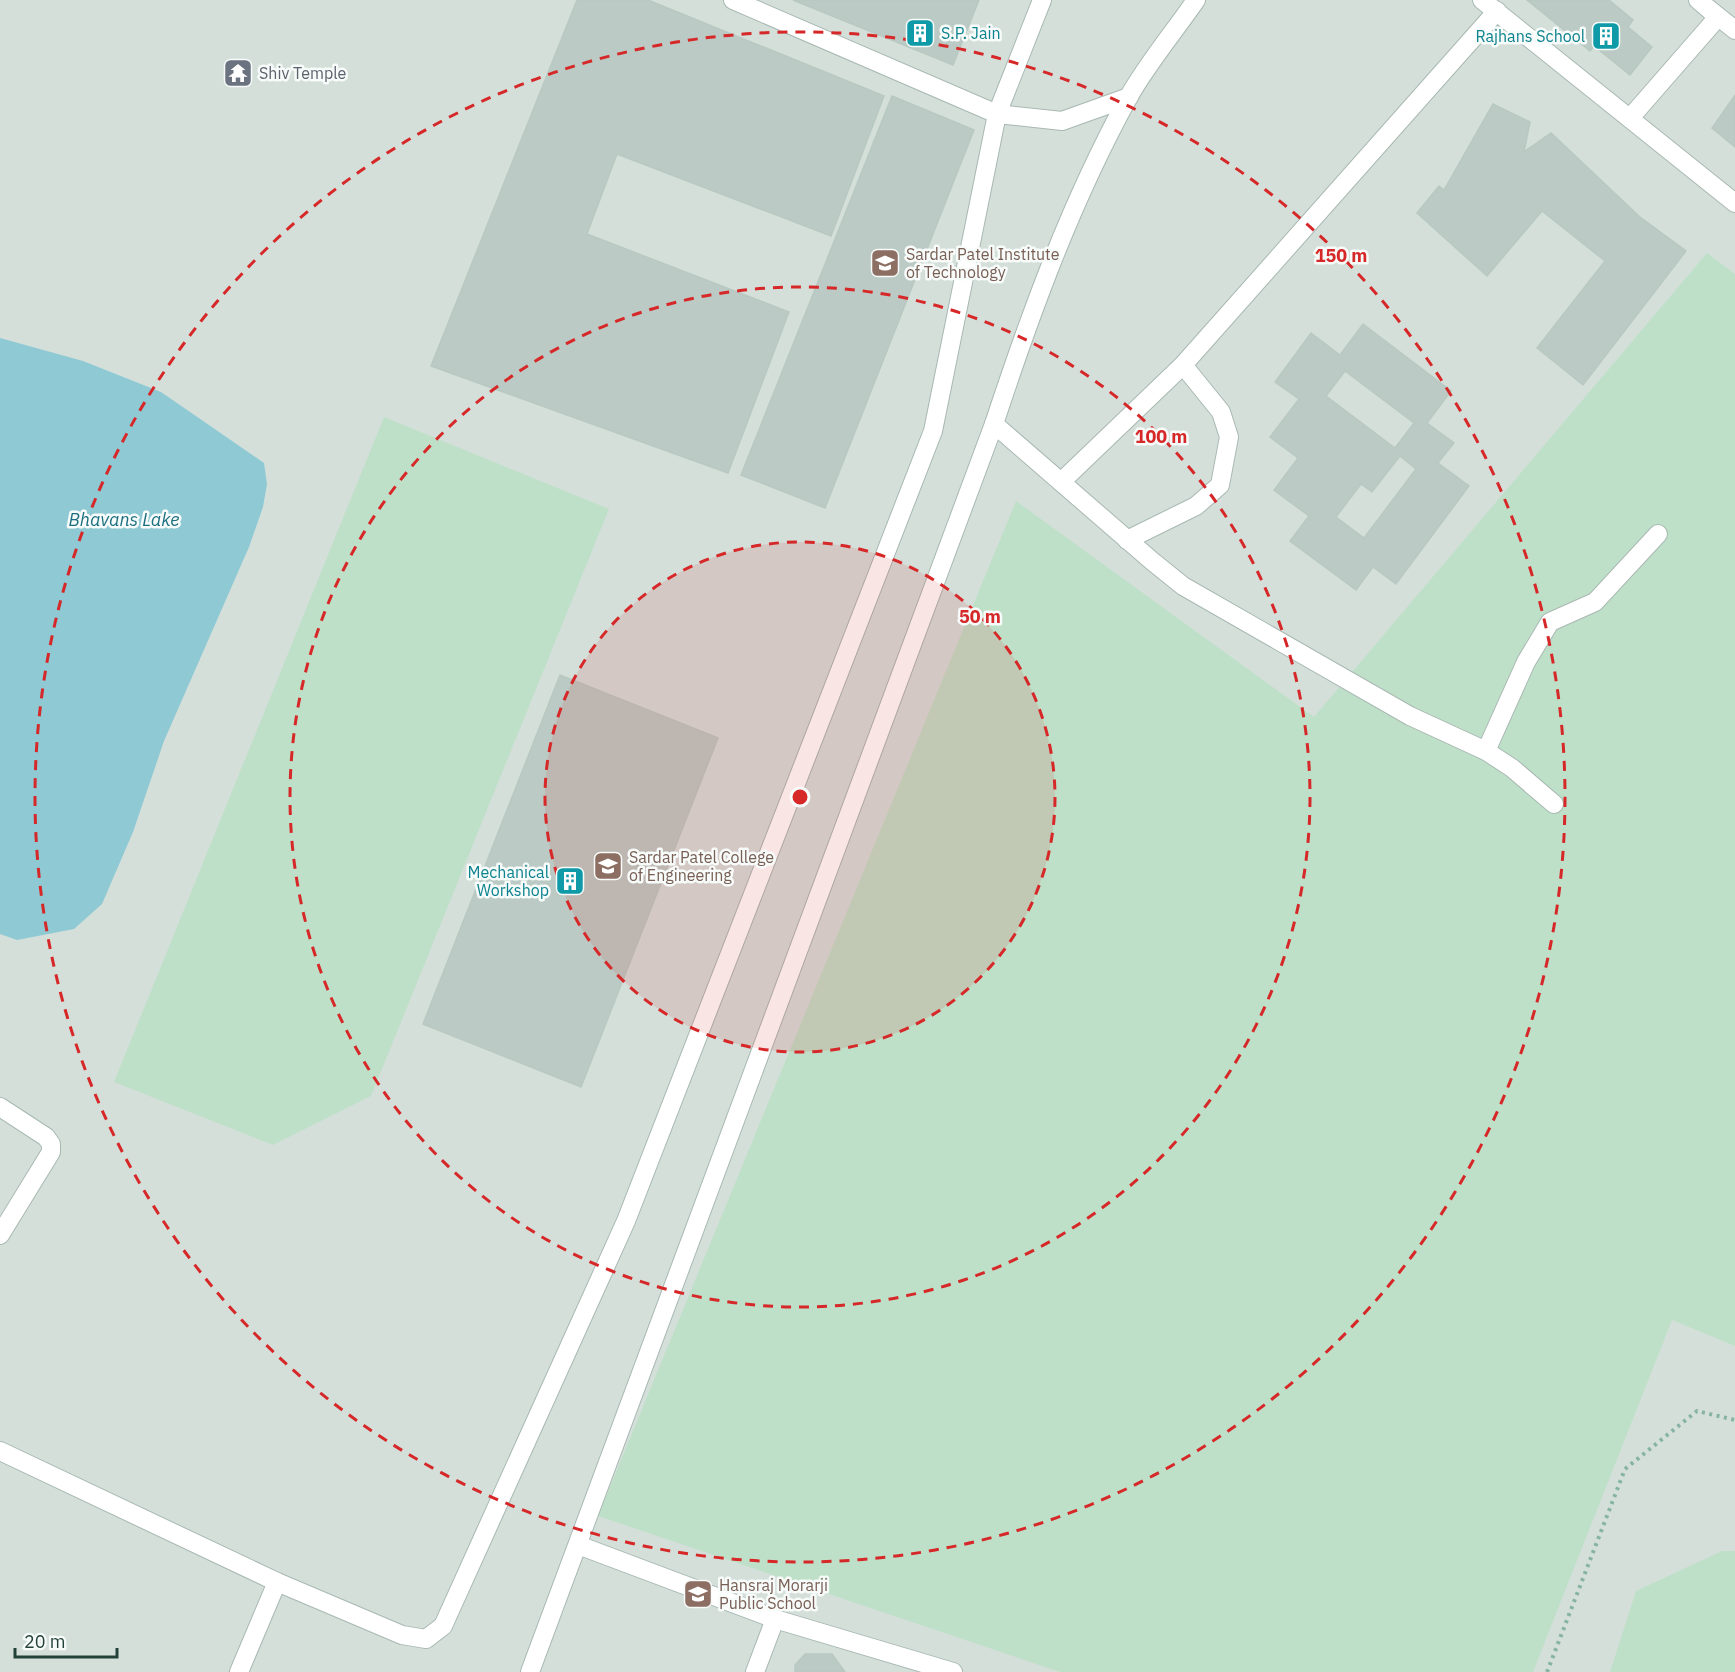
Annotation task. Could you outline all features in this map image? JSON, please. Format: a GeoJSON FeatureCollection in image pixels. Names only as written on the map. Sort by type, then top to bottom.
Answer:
{"type":"FeatureCollection","features":[{"type":"Feature","properties":{"kind":"lane"},"geometry":{"type":"LineString","coordinates":[[733,0],[997,114],[1062,121],[1129,97]]}},
{"type":"Feature","properties":{"kind":"lane"},"geometry":{"type":"LineString","coordinates":[[0,1451],[277,1582],[402,1635],[426,1639],[443,1626],[626,1221],[933,431],[997,114],[1042,0]]}},
{"type":"Feature","properties":{"kind":"lane"},"geometry":{"type":"LineString","coordinates":[[530,1672],[994,424],[1030,314],[1068,220],[1129,97],[1196,0]]}},
{"type":"Feature","properties":{"kind":"lane"},"geometry":{"type":"LineString","coordinates":[[1482,0],[1735,203]]}},
{"type":"Feature","properties":{"kind":"lane"},"geometry":{"type":"LineString","coordinates":[[1630,118],[1718,17],[1704,5]]}},
{"type":"Feature","properties":{"kind":"lane"},"geometry":{"type":"LineString","coordinates":[[1704,5],[1735,30]]}},
{"type":"Feature","properties":{"kind":"lane"},"geometry":{"type":"LineString","coordinates":[[1062,481],[1183,365],[1497,11]]}},
{"type":"Feature","properties":{"kind":"lane"},"geometry":{"type":"LineString","coordinates":[[1127,540],[1196,507],[1220,485],[1229,437],[1221,412],[1183,365]]}},
{"type":"Feature","properties":{"kind":"lane"},"geometry":{"type":"LineString","coordinates":[[994,424],[1127,540],[1184,585],[1410,716],[1486,751],[1512,768],[1554,804]]}},
{"type":"Feature","properties":{"kind":"lane"},"geometry":{"type":"LineString","coordinates":[[1486,751],[1526,662],[1550,622],[1595,602],[1658,534]]}},
{"type":"Feature","properties":{"kind":"lane"},"geometry":{"type":"LineString","coordinates":[[0,1107],[46,1137],[51,1144],[51,1152],[0,1235]]}},
{"type":"Feature","properties":{"kind":"lane"},"geometry":{"type":"LineString","coordinates":[[578,1545],[775,1619],[953,1672]]}},
{"type":"Feature","properties":{"kind":"lane"},"geometry":{"type":"LineString","coordinates":[[239,1672],[277,1582]]}},
{"type":"Feature","properties":{"kind":"lane"},"geometry":{"type":"LineString","coordinates":[[755,1672],[775,1619]]}},
{"type":"Feature","properties":{"kind":"path"},"geometry":{"type":"LineString","coordinates":[[1547,1672],[1625,1469],[1697,1411],[1735,1420]]}},
{"type":"Feature","properties":{"kind":"shaded area"},"geometry":{"type":"Polygon","coordinates":[[[0,0],[1735,0],[1735,1672],[0,1672],[0,0]]]}},
{"type":"Feature","properties":{"kind":"green space"},"geometry":{"type":"Polygon","coordinates":[[[1707,253],[1735,274],[1735,1346],[1672,1320],[1533,1672],[1060,1672],[598,1516],[1016,501],[1314,717],[1707,253]]]}},
{"type":"Feature","properties":{"kind":"green space"},"geometry":{"type":"Polygon","coordinates":[[[384,417],[609,509],[371,1096],[273,1145],[114,1082],[384,417]]]}},
{"type":"Feature","properties":{"kind":"green space"},"geometry":{"type":"Polygon","coordinates":[[[1722,1551],[1735,1551],[1735,1672],[1610,1672],[1636,1591],[1722,1551]]]}},
{"type":"Feature","properties":{"kind":"water","name":"Bhavans Lake"},"geometry":{"type":"Polygon","coordinates":[[[0,338],[83,361],[161,392],[264,463],[267,484],[263,507],[249,547],[164,741],[133,832],[102,904],[74,929],[17,940],[0,934],[0,338]]]}},
{"type":"Feature","properties":{"kind":"building"},"geometry":{"type":"Polygon","coordinates":[[[577,0],[648,0],[884,96],[831,236],[617,154],[587,234],[789,312],[728,473],[431,366],[577,0]]]}},
{"type":"Feature","properties":{"kind":"building","name":"S.P. Jain"},"geometry":{"type":"Polygon","coordinates":[[[793,0],[979,0],[953,65],[793,0]]]}},
{"type":"Feature","properties":{"kind":"building","name":"Rajhans School"},"geometry":{"type":"Polygon","coordinates":[[[1527,0],[1609,0],[1633,20],[1628,27],[1652,47],[1630,75],[1594,46],[1590,51],[1527,0]]]}},
{"type":"Feature","properties":{"kind":"building"},"geometry":{"type":"Polygon","coordinates":[[[1735,95],[1735,147],[1712,128],[1735,95]]]}},
{"type":"Feature","properties":{"kind":"building"},"geometry":{"type":"Polygon","coordinates":[[[892,96],[974,130],[825,508],[741,475],[892,96]]]}},
{"type":"Feature","properties":{"kind":"building"},"geometry":{"type":"Polygon","coordinates":[[[1493,104],[1530,122],[1524,152],[1551,133],[1640,217],[1686,251],[1583,385],[1537,348],[1605,261],[1542,211],[1487,276],[1417,213],[1439,186],[1444,190],[1493,104]]]}},
{"type":"Feature","properties":{"kind":"building"},"geometry":{"type":"Polygon","coordinates":[[[1363,324],[1451,391],[1427,423],[1454,443],[1438,463],[1469,486],[1396,584],[1373,567],[1356,590],[1290,541],[1309,516],[1274,490],[1298,458],[1270,437],[1299,399],[1275,382],[1311,333],[1340,355],[1363,324]],[[1345,371],[1326,396],[1395,448],[1414,423],[1345,371]],[[1400,456],[1372,492],[1361,484],[1336,517],[1364,538],[1416,469],[1400,456]]]}},
{"type":"Feature","properties":{"kind":"building","name":"Mechanical Workshop"},"geometry":{"type":"Polygon","coordinates":[[[560,675],[718,738],[581,1087],[423,1024],[560,675]]]}},
{"type":"Feature","properties":{"kind":"building"},"geometry":{"type":"Polygon","coordinates":[[[805,1654],[832,1654],[845,1672],[795,1672],[795,1665],[805,1654]]]}},
{"type":"Feature","properties":{"kind":"place","name":"S.P. Jain"},"geometry":{"type":"Point","coordinates":[920,33]}},
{"type":"Feature","properties":{"kind":"place","name":"Rajhans School"},"geometry":{"type":"Point","coordinates":[1606,36]}},
{"type":"Feature","properties":{"kind":"place","name":"Shiv Temple"},"geometry":{"type":"Point","coordinates":[238,73]}},
{"type":"Feature","properties":{"kind":"place","name":"Sardar Patel Institute of Technology"},"geometry":{"type":"Point","coordinates":[885,263]}},
{"type":"Feature","properties":{"kind":"place","name":"Sardar Patel College of Engineering"},"geometry":{"type":"Point","coordinates":[608,866]}},
{"type":"Feature","properties":{"kind":"place","name":"Mechanical Workshop"},"geometry":{"type":"Point","coordinates":[570,881]}},
{"type":"Feature","properties":{"kind":"place","name":"Hansraj Morarji Public School"},"geometry":{"type":"Point","coordinates":[698,1594]}}]}
